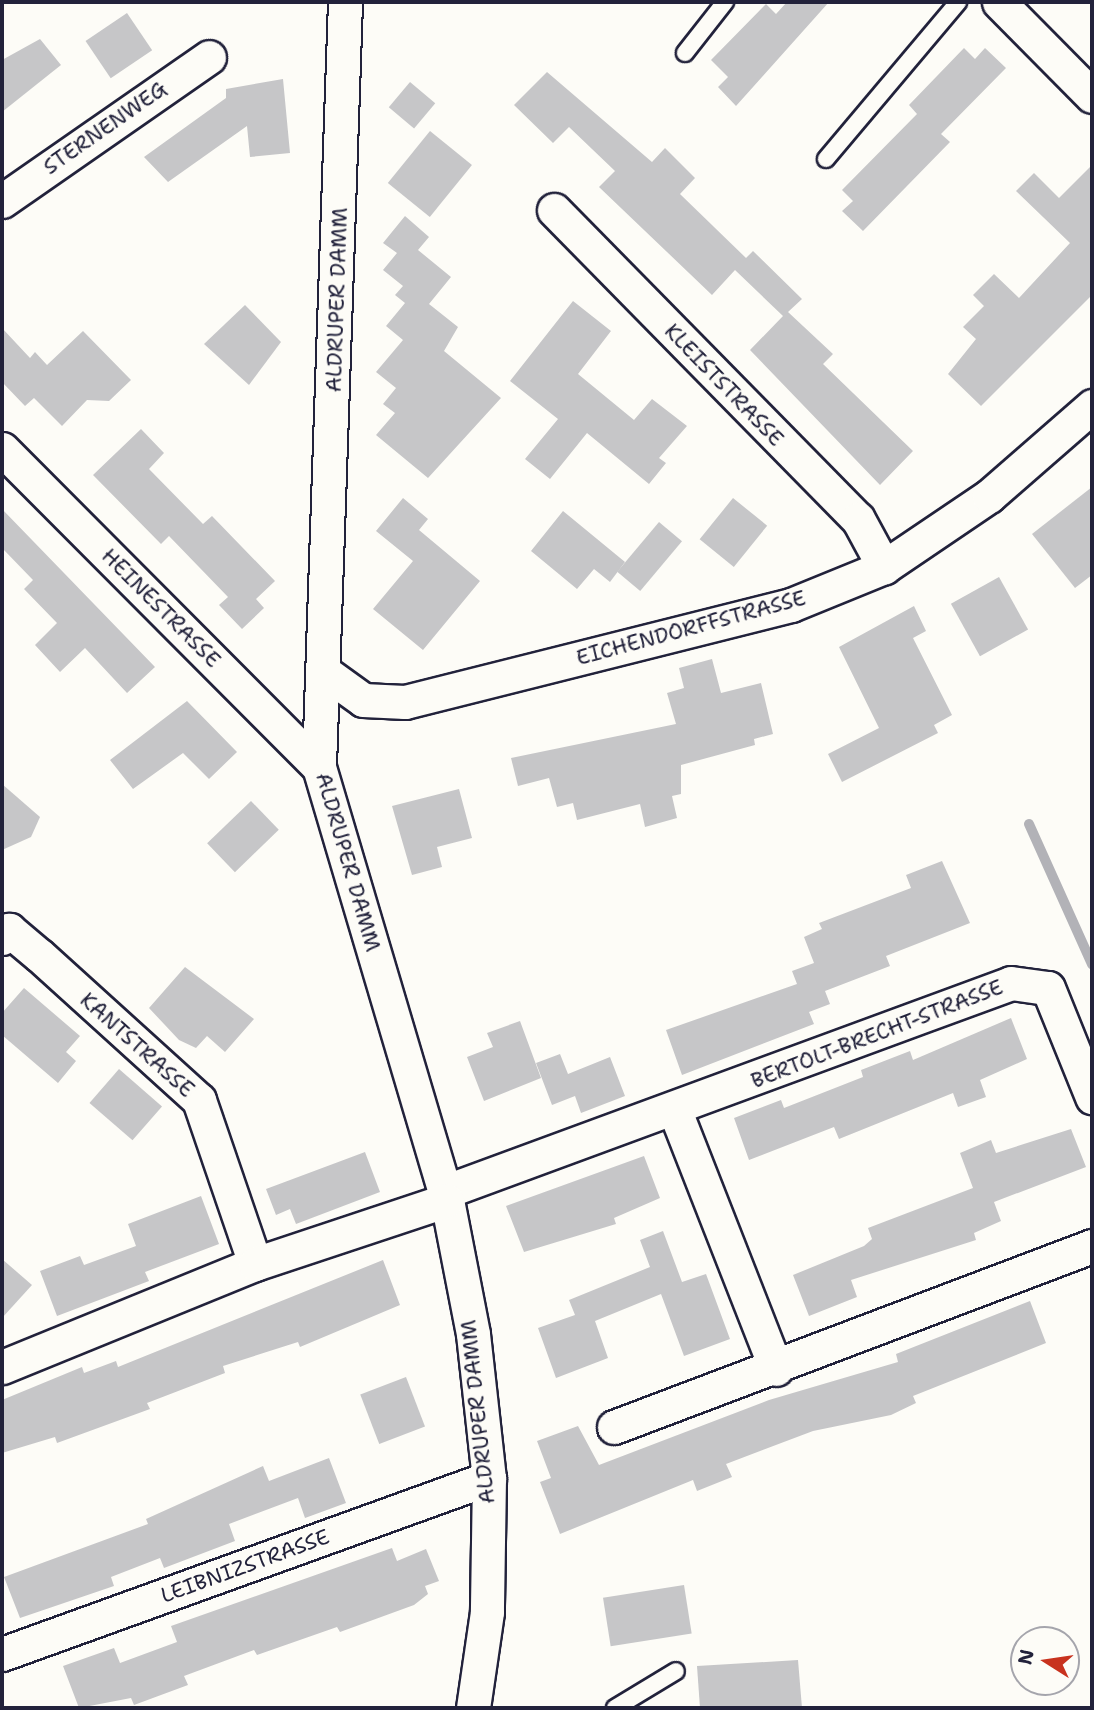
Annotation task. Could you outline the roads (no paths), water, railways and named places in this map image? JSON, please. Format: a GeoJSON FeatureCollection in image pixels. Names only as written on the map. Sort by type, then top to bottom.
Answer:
{"type":"FeatureCollection","features":[{"type":"Feature","properties":{"kind":"street","name":"ALDRUPER DAMM"},"geometry":{"type":"LineString","coordinates":[[345,2],[327,674],[319,767],[446,1196],[473,1334],[489,1478],[487,1612],[473,1708]]}},
{"type":"Feature","properties":{"kind":"street"},"geometry":{"type":"LineString","coordinates":[[999,2],[1092,96]]}},
{"type":"Feature","properties":{"kind":"street","name":"STERNENWEG"},"geometry":{"type":"LineString","coordinates":[[2,201],[209,57]]}},
{"type":"Feature","properties":{"kind":"street","name":"KLEISTSTRASSE"},"geometry":{"type":"LineString","coordinates":[[554,209],[858,519],[884,567]]}},
{"type":"Feature","properties":{"kind":"street","name":"EICHENDORFFSTRASSE"},"geometry":{"type":"LineString","coordinates":[[327,674],[363,700],[405,702],[791,605],[884,567],[989,496],[1092,406]]}},
{"type":"Feature","properties":{"kind":"street","name":"HEINESTRASSE"},"geometry":{"type":"LineString","coordinates":[[2,449],[319,767]]}},
{"type":"Feature","properties":{"kind":"street","name":"KANTSTRASSE"},"geometry":{"type":"LineString","coordinates":[[4,931],[199,1100],[254,1265]]}},
{"type":"Feature","properties":{"kind":"street","name":"BERTOLT-BRECHT-STRASSE"},"geometry":{"type":"LineString","coordinates":[[446,1196],[1024,981],[1048,988],[1092,1097]]}},
{"type":"Feature","properties":{"kind":"street"},"geometry":{"type":"LineString","coordinates":[[675,1111],[776,1369]]}},
{"type":"Feature","properties":{"kind":"street"},"geometry":{"type":"LineString","coordinates":[[2,1367],[254,1265],[446,1196]]}},
{"type":"Feature","properties":{"kind":"street"},"geometry":{"type":"LineString","coordinates":[[614,1427],[776,1369],[1092,1246]]}},
{"type":"Feature","properties":{"kind":"street","name":"LEIBNIZSTRASSE"},"geometry":{"type":"LineString","coordinates":[[2,1654],[489,1478]]}},
{"type":"Feature","properties":{"kind":"lane"},"geometry":{"type":"LineString","coordinates":[[685,53],[725,2]]}},
{"type":"Feature","properties":{"kind":"lane"},"geometry":{"type":"LineString","coordinates":[[826,159],[958,2]]}},
{"type":"Feature","properties":{"kind":"lane"},"geometry":{"type":"LineString","coordinates":[[615,1708],[676,1671]]}},
{"type":"Feature","properties":{"kind":"waterway"},"geometry":{"type":"LineString","coordinates":[[1029,824],[1092,964]]}}]}
